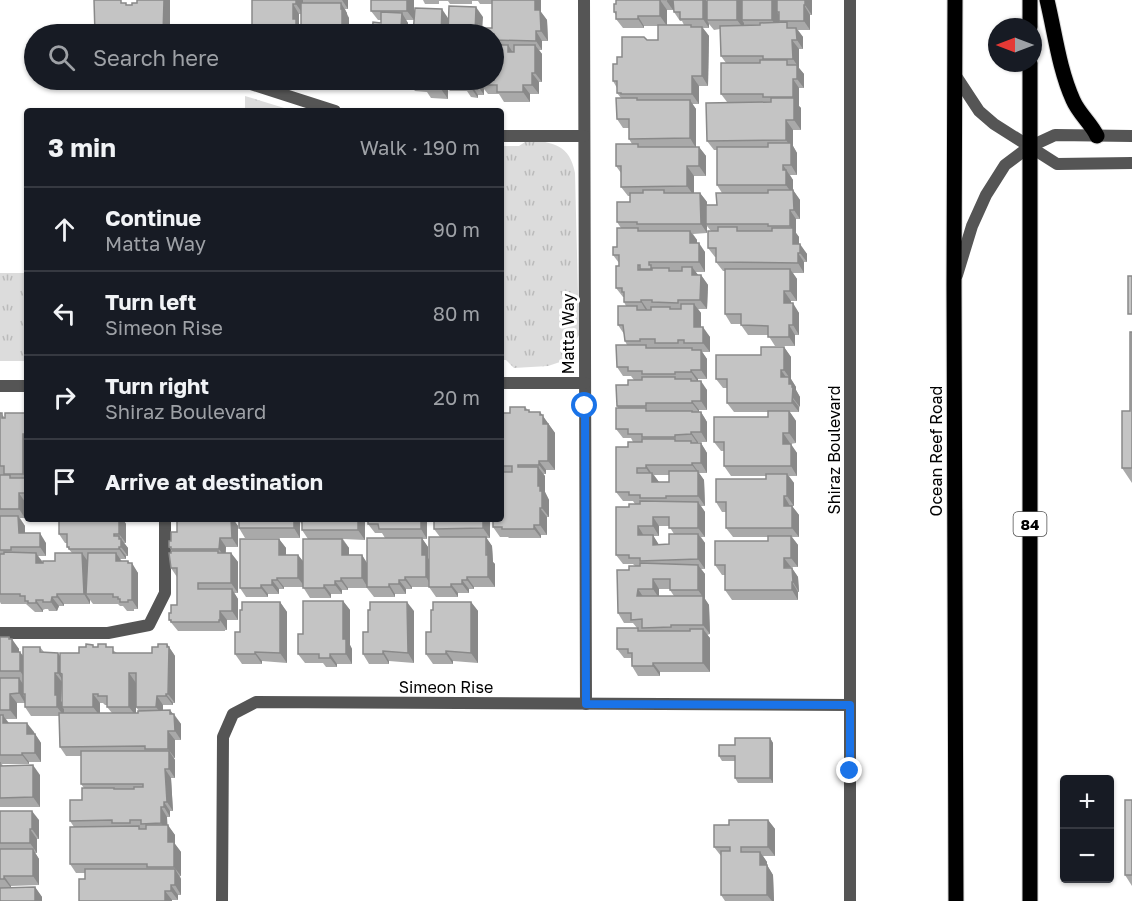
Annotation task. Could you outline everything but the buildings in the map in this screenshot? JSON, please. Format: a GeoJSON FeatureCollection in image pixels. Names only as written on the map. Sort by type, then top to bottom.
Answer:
{"type":"FeatureCollection","features":[{"type":"Feature","properties":{"kind":"main road","name":"Ocean Reef Road"},"geometry":{"type":"LineString","coordinates":[[955,0],[956,901]]}},
{"type":"Feature","properties":{"kind":"main road"},"geometry":{"type":"LineString","coordinates":[[1030,0],[1030,18]]}},
{"type":"Feature","properties":{"kind":"main road"},"geometry":{"type":"LineString","coordinates":[[1047,0],[1066,82],[1078,110],[1093,127],[1097,136]]}},
{"type":"Feature","properties":{"kind":"main road","name":"84"},"geometry":{"type":"LineString","coordinates":[[1030,72],[1030,901]]}},
{"type":"Feature","properties":{"kind":"street","name":"Matta Way"},"geometry":{"type":"LineString","coordinates":[[584,0],[586,704]]}},
{"type":"Feature","properties":{"kind":"street","name":"Shiraz Boulevard"},"geometry":{"type":"LineString","coordinates":[[850,0],[850,901]]}},
{"type":"Feature","properties":{"kind":"street"},"geometry":{"type":"LineString","coordinates":[[954,73],[979,111],[994,124],[1057,164],[1132,163]]}},
{"type":"Feature","properties":{"kind":"street"},"geometry":{"type":"LineString","coordinates":[[270,90],[326,108]]}},
{"type":"Feature","properties":{"kind":"street"},"geometry":{"type":"LineString","coordinates":[[954,285],[972,226],[986,195],[1005,165],[1029,147],[1055,135],[1132,136]]}},
{"type":"Feature","properties":{"kind":"street"},"geometry":{"type":"LineString","coordinates":[[504,136],[584,136]]}},
{"type":"Feature","properties":{"kind":"street"},"geometry":{"type":"LineString","coordinates":[[504,383],[585,383]]}},
{"type":"Feature","properties":{"kind":"street"},"geometry":{"type":"LineString","coordinates":[[0,386],[24,386]]}},
{"type":"Feature","properties":{"kind":"street"},"geometry":{"type":"LineString","coordinates":[[0,633],[108,633],[149,625],[165,593],[165,522]]}},
{"type":"Feature","properties":{"kind":"street","name":"Simeon Rise"},"geometry":{"type":"LineString","coordinates":[[222,901],[223,737],[232,714],[256,702],[850,705]]}},
{"type":"Feature","properties":{"kind":"green space"},"geometry":{"type":"Polygon","coordinates":[[[245,96],[284,108],[245,108],[245,96]]]}},
{"type":"Feature","properties":{"kind":"green space"},"geometry":{"type":"Polygon","coordinates":[[[528,140],[553,144],[565,151],[573,164],[579,335],[563,361],[548,366],[514,368],[504,360],[504,146],[519,146],[528,140]]]}},
{"type":"Feature","properties":{"kind":"green space"},"geometry":{"type":"Polygon","coordinates":[[[0,273],[24,273],[24,361],[0,361],[0,273]]]}},
{"type":"Feature","properties":{"kind":"route"},"geometry":{"type":"LineString","coordinates":[[585,406],[586,704],[850,705],[850,771]]}}]}
